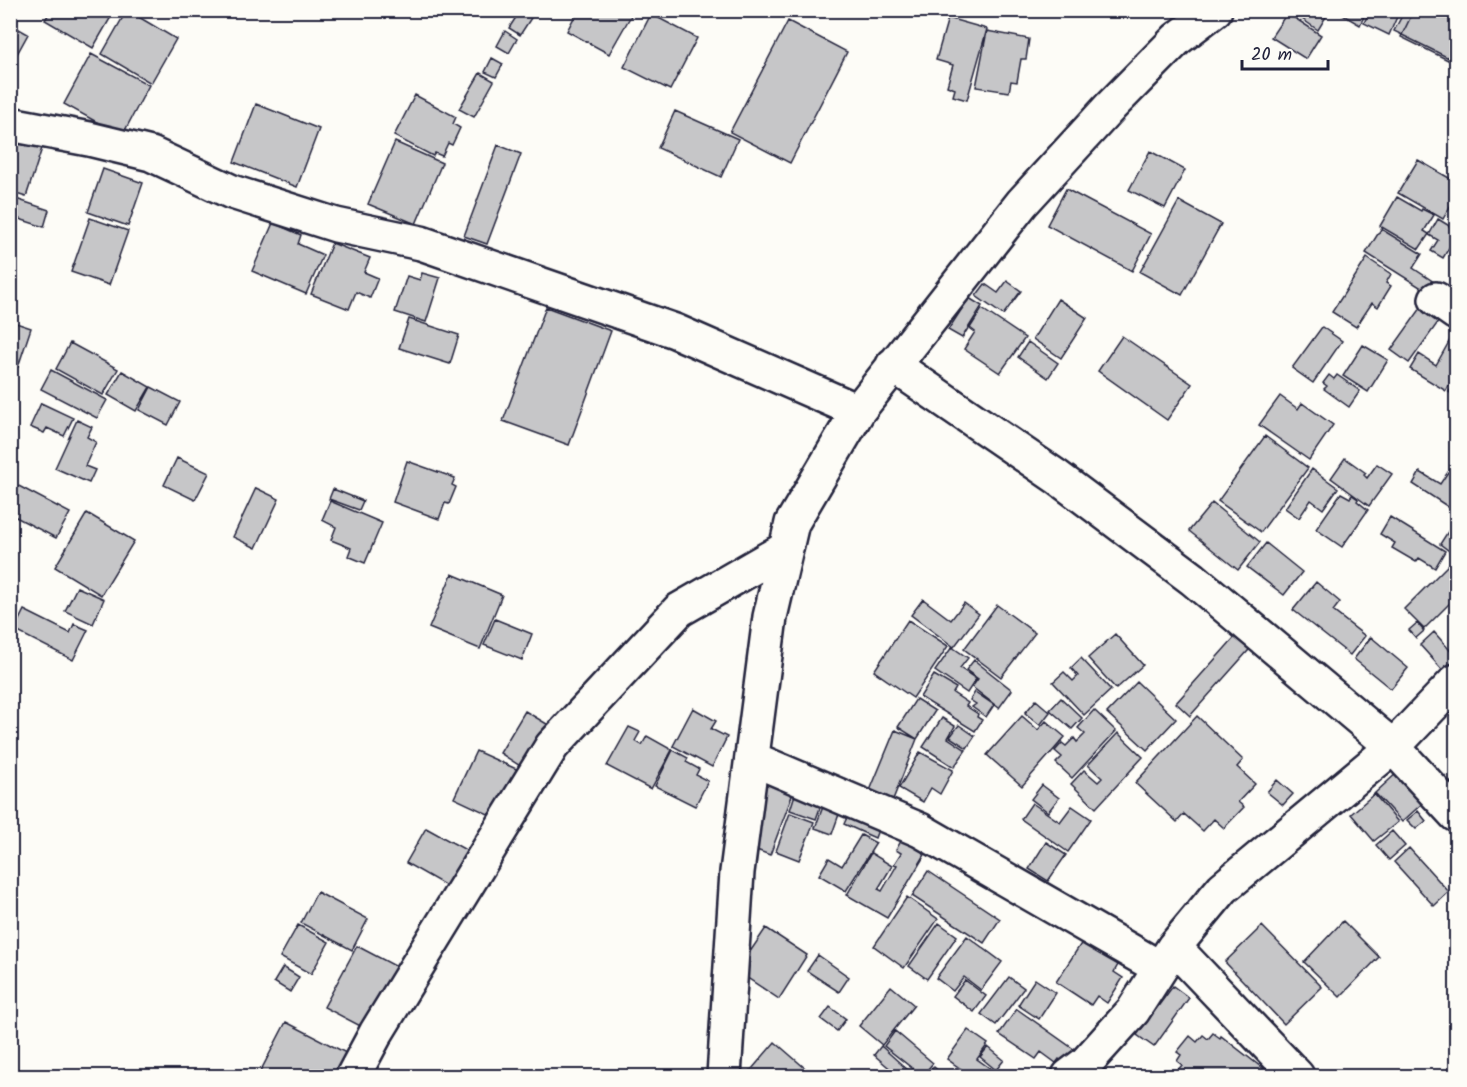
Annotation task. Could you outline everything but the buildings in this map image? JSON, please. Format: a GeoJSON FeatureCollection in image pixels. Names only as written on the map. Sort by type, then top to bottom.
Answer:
{"type":"FeatureCollection","features":[{"type":"Feature","properties":{"kind":"street"},"geometry":{"type":"LineString","coordinates":[[724,1077],[736,872],[753,759],[770,618],[792,523],[858,411],[1022,203],[1111,106],[1177,39],[1215,10]]}},
{"type":"Feature","properties":{"kind":"street"},"geometry":{"type":"LineString","coordinates":[[10,124],[151,154],[232,192],[336,225],[433,247],[675,331],[858,411]]}},
{"type":"Feature","properties":{"kind":"street"},"geometry":{"type":"LineString","coordinates":[[893,365],[1057,477],[1193,579],[1393,747],[1456,815]]}},
{"type":"Feature","properties":{"kind":"street"},"geometry":{"type":"LineString","coordinates":[[353,1077],[376,1033],[552,746],[679,610],[785,549]]}},
{"type":"Feature","properties":{"kind":"street"},"geometry":{"type":"LineString","coordinates":[[1069,1077],[1085,1064],[1133,1011],[1167,958],[1223,888],[1393,747],[1456,681]]}},
{"type":"Feature","properties":{"kind":"street"},"geometry":{"type":"LineString","coordinates":[[753,759],[920,830],[1167,958],[1297,1077]]}}]}
